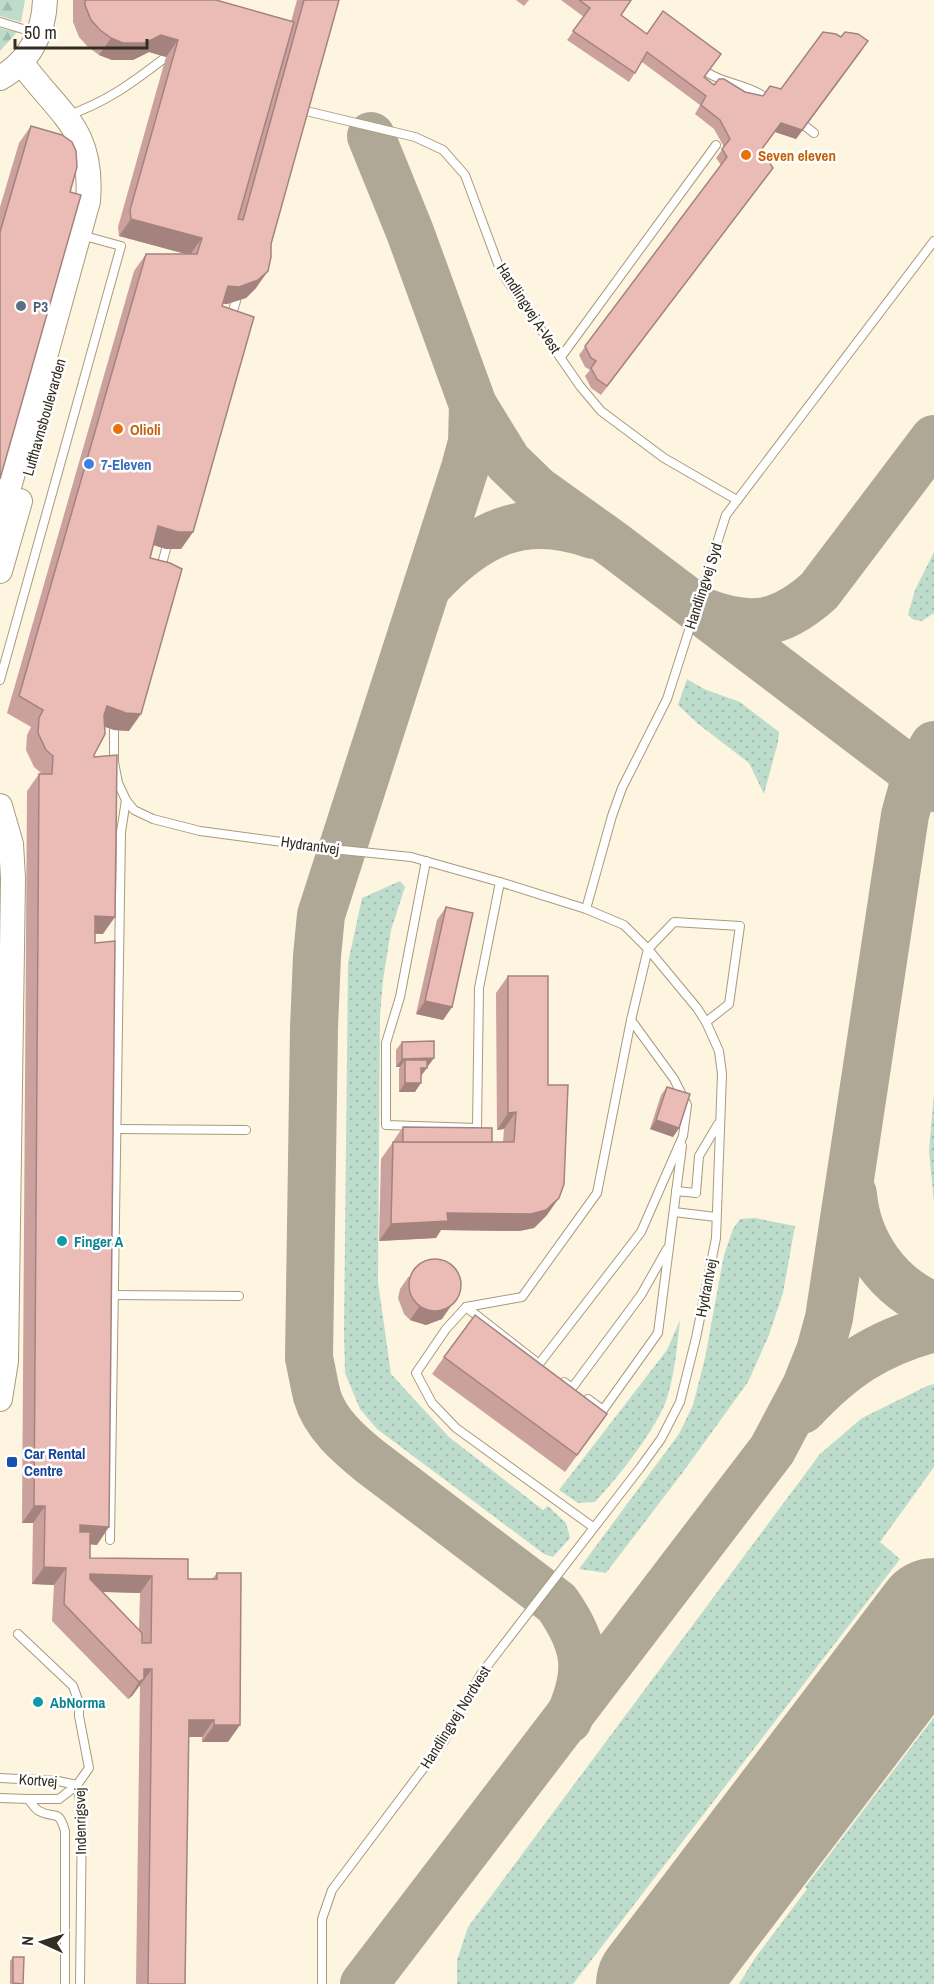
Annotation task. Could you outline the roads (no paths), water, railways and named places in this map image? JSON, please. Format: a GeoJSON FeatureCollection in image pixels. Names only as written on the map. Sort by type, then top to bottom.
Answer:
{"type":"FeatureCollection","features":[{"type":"Feature","properties":{"kind":"street"},"geometry":{"type":"LineString","coordinates":[[0,78],[21,62],[32,49],[45,15],[45,0]]}},
{"type":"Feature","properties":{"kind":"street","name":"Lufthavnsboulevarden"},"geometry":{"type":"LineString","coordinates":[[0,520],[88,201],[90,179],[87,156],[79,135],[21,62]]}},
{"type":"Feature","properties":{"kind":"street","name":"Lufthavnsboulevarden"},"geometry":{"type":"LineString","coordinates":[[0,571],[66,335],[72,260]]}},
{"type":"Feature","properties":{"kind":"street"},"geometry":{"type":"LineString","coordinates":[[0,806],[11,844],[13,878],[4,1076],[6,1361],[0,1399]]}},
{"type":"Feature","properties":{"kind":"lane"},"geometry":{"type":"LineString","coordinates":[[0,22],[39,34]]}},
{"type":"Feature","properties":{"kind":"lane"},"geometry":{"type":"LineString","coordinates":[[66,116],[101,102],[124,89],[166,57]]}},
{"type":"Feature","properties":{"kind":"lane"},"geometry":{"type":"LineString","coordinates":[[708,73],[716,78],[752,88],[763,96]]}},
{"type":"Feature","properties":{"kind":"lane","name":"Handlingvej A-Vest"},"geometry":{"type":"LineString","coordinates":[[306,111],[415,137],[443,150],[455,160],[465,175],[498,264],[506,279],[601,411],[664,458],[737,500]]}},
{"type":"Feature","properties":{"kind":"lane"},"geometry":{"type":"LineString","coordinates":[[805,126],[814,133]]}},
{"type":"Feature","properties":{"kind":"lane"},"geometry":{"type":"LineString","coordinates":[[561,357],[716,145]]}},
{"type":"Feature","properties":{"kind":"lane"},"geometry":{"type":"LineString","coordinates":[[0,680],[121,246],[79,235]]}},
{"type":"Feature","properties":{"kind":"lane","name":"Handlingvej Syd"},"geometry":{"type":"LineString","coordinates":[[586,909],[612,816],[622,788],[667,699],[726,515],[934,241]]}},
{"type":"Feature","properties":{"kind":"lane"},"geometry":{"type":"LineString","coordinates":[[228,329],[236,301]]}},
{"type":"Feature","properties":{"kind":"lane"},"geometry":{"type":"LineString","coordinates":[[158,580],[166,549]]}},
{"type":"Feature","properties":{"kind":"lane"},"geometry":{"type":"LineString","coordinates":[[110,1540],[121,832],[126,800],[118,783],[114,762],[114,730]]}},
{"type":"Feature","properties":{"kind":"lane","name":"Hydrantvej"},"geometry":{"type":"LineString","coordinates":[[126,800],[134,810],[153,819],[200,831],[411,857],[586,909]]}},
{"type":"Feature","properties":{"kind":"lane"},"geometry":{"type":"LineString","coordinates":[[426,861],[400,997],[386,1043],[386,1125],[477,1128],[479,988],[500,882]]}},
{"type":"Feature","properties":{"kind":"lane"},"geometry":{"type":"LineString","coordinates":[[586,909],[624,925],[648,949]]}},
{"type":"Feature","properties":{"kind":"lane"},"geometry":{"type":"LineString","coordinates":[[593,1527],[456,1428],[432,1403],[416,1373],[446,1329],[466,1308],[522,1297],[597,1193],[631,1020],[648,949],[674,922],[740,926],[729,1004],[706,1022]]}},
{"type":"Feature","properties":{"kind":"lane","name":"Hydrantvej"},"geometry":{"type":"LineString","coordinates":[[593,1527],[661,1439],[680,1402],[696,1338],[716,1238],[722,1074],[718,1051],[706,1022],[697,1008],[648,949]]}},
{"type":"Feature","properties":{"kind":"lane"},"geometry":{"type":"LineString","coordinates":[[555,1376],[603,1410],[658,1333],[687,1105],[674,1078],[631,1020]]}},
{"type":"Feature","properties":{"kind":"lane"},"geometry":{"type":"LineString","coordinates":[[676,1191],[696,1193],[699,1156],[720,1121]]}},
{"type":"Feature","properties":{"kind":"lane"},"geometry":{"type":"LineString","coordinates":[[116,1129],[246,1131]]}},
{"type":"Feature","properties":{"kind":"lane"},"geometry":{"type":"LineString","coordinates":[[539,1364],[641,1232],[683,1136]]}},
{"type":"Feature","properties":{"kind":"lane"},"geometry":{"type":"LineString","coordinates":[[674,1212],[716,1217]]}},
{"type":"Feature","properties":{"kind":"lane"},"geometry":{"type":"LineString","coordinates":[[572,1388],[641,1295],[670,1243]]}},
{"type":"Feature","properties":{"kind":"lane"},"geometry":{"type":"LineString","coordinates":[[113,1295],[239,1296]]}},
{"type":"Feature","properties":{"kind":"lane"},"geometry":{"type":"LineString","coordinates":[[466,1308],[547,1370]]}},
{"type":"Feature","properties":{"kind":"lane","name":"Handlingvej Nordvest"},"geometry":{"type":"LineString","coordinates":[[322,1984],[322,1919],[332,1890],[444,1741],[481,1674],[593,1527]]}},
{"type":"Feature","properties":{"kind":"lane","name":"Indenrigsvej"},"geometry":{"type":"LineString","coordinates":[[18,1634],[73,1686],[79,1702],[79,1716],[88,1768],[76,1785],[82,1811],[80,1984]]}},
{"type":"Feature","properties":{"kind":"lane","name":"Kortvej"},"geometry":{"type":"LineString","coordinates":[[0,1778],[58,1781],[76,1785]]}},
{"type":"Feature","properties":{"kind":"lane"},"geometry":{"type":"LineString","coordinates":[[28,1799],[59,1798],[76,1785]]}},
{"type":"Feature","properties":{"kind":"lane","name":"Indenrigsvej"},"geometry":{"type":"LineString","coordinates":[[0,1798],[28,1799],[39,1811],[57,1815],[62,1820],[65,1831],[65,1984]]}},
{"type":"Feature","properties":{"kind":"place","name":"Seven eleven"},"geometry":{"type":"Point","coordinates":[746,155]}},
{"type":"Feature","properties":{"kind":"place","name":"P3"},"geometry":{"type":"Point","coordinates":[21,306]}},
{"type":"Feature","properties":{"kind":"place","name":"Olioli"},"geometry":{"type":"Point","coordinates":[118,429]}},
{"type":"Feature","properties":{"kind":"place","name":"7-Eleven"},"geometry":{"type":"Point","coordinates":[89,464]}},
{"type":"Feature","properties":{"kind":"place","name":"Finger A"},"geometry":{"type":"Point","coordinates":[62,1241]}},
{"type":"Feature","properties":{"kind":"place","name":"Car Rental Centre"},"geometry":{"type":"Point","coordinates":[12,1462]}},
{"type":"Feature","properties":{"kind":"place","name":"AbNorma"},"geometry":{"type":"Point","coordinates":[38,1702]}}]}
